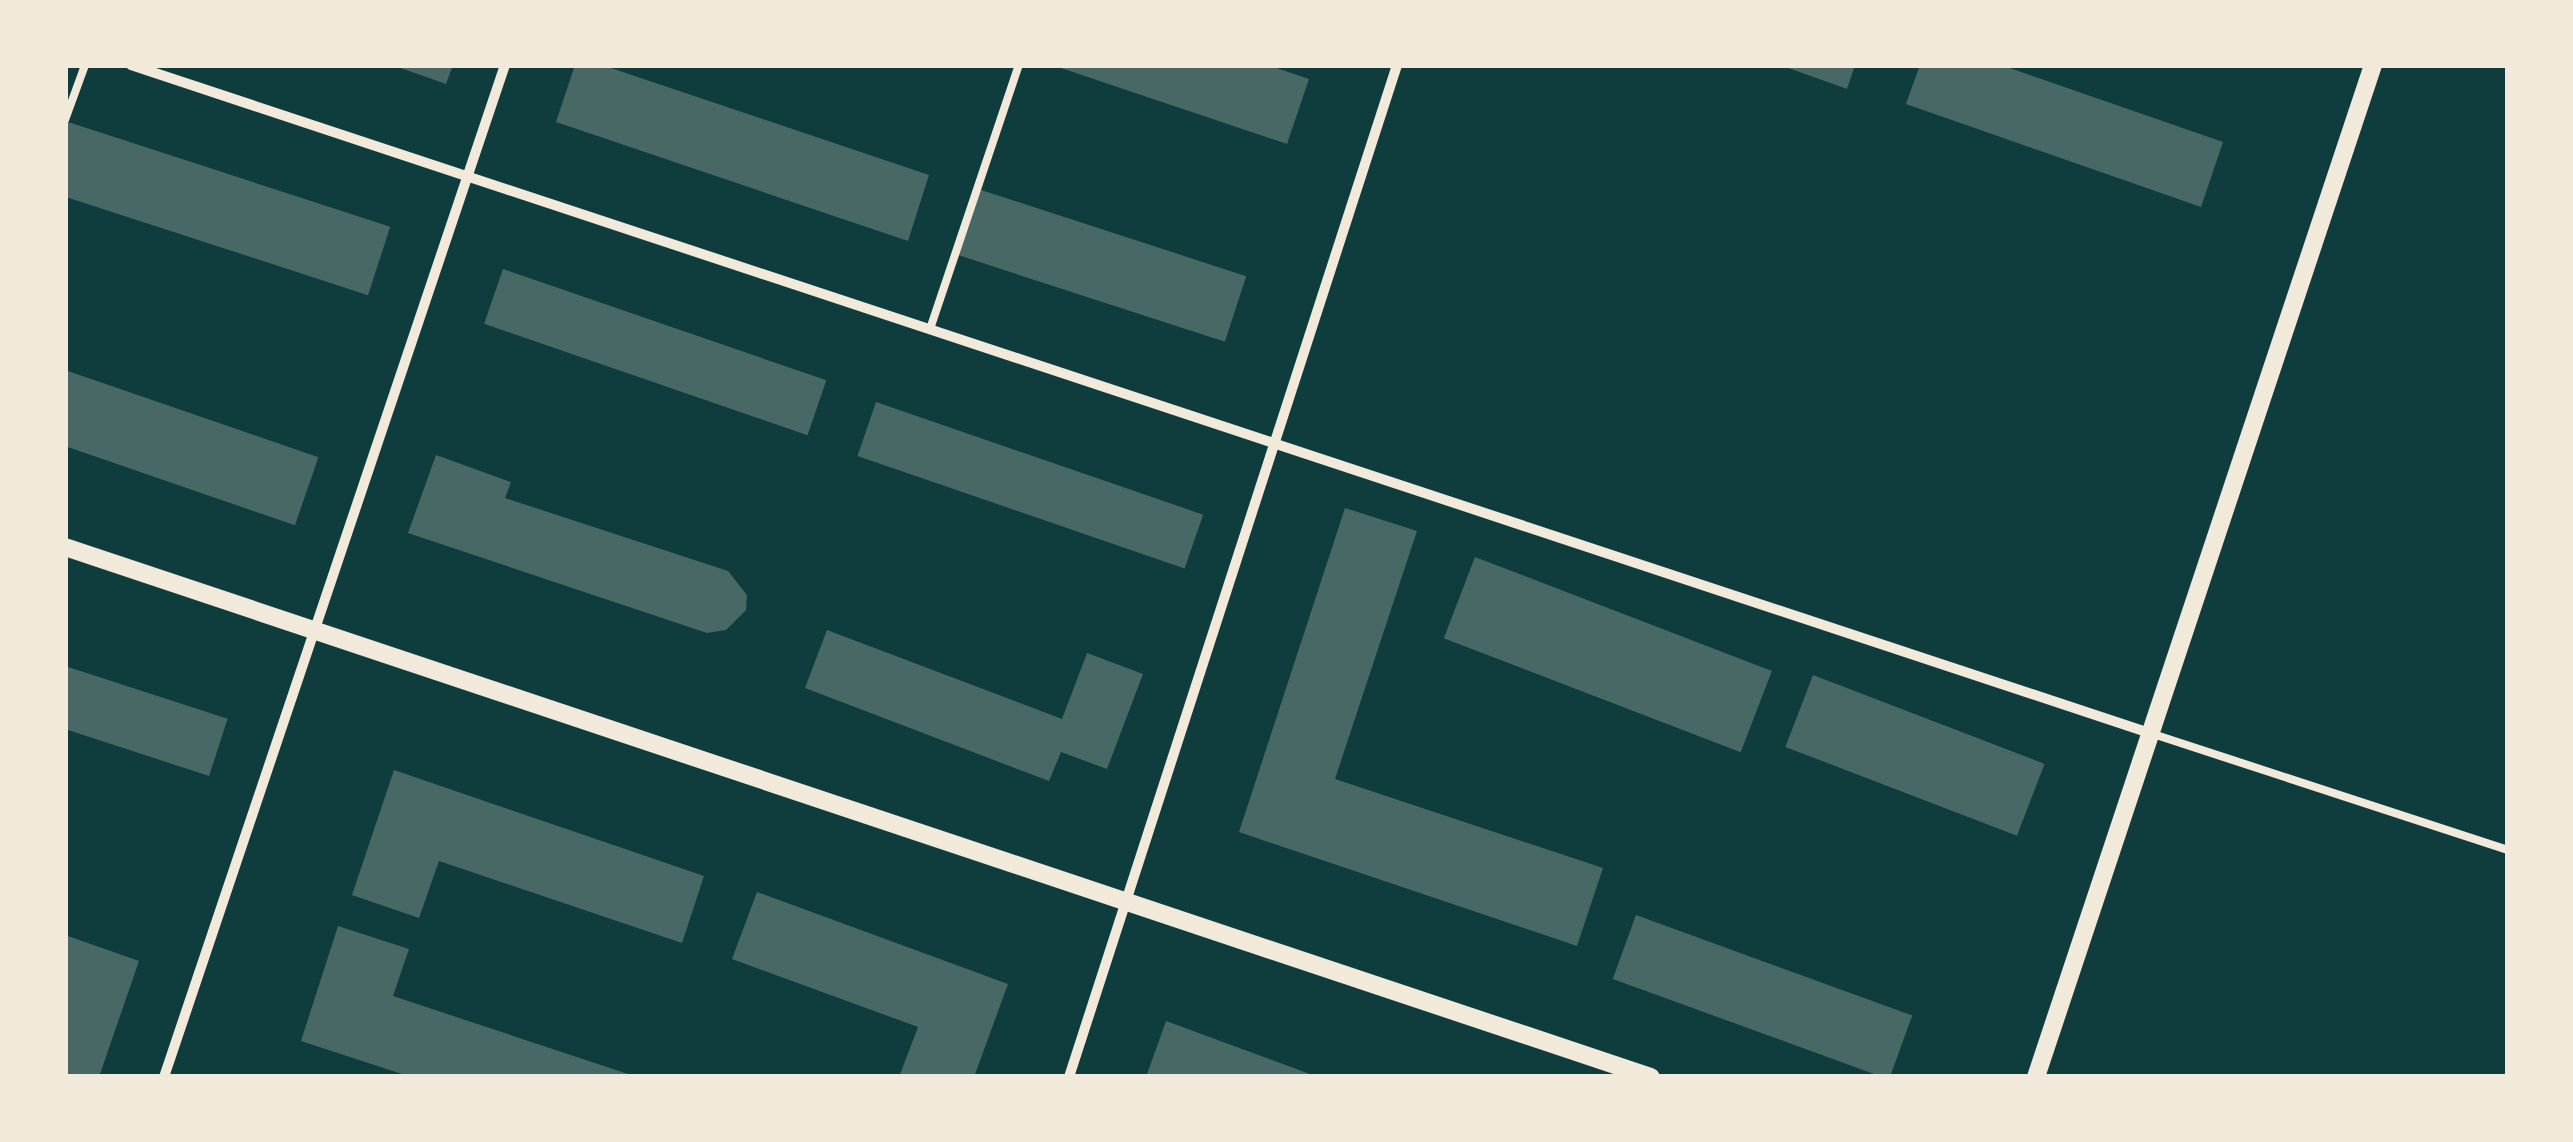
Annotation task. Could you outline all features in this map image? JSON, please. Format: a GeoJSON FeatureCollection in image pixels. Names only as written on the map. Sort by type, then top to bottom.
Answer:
{"type":"FeatureCollection","features":[{"type":"Feature","properties":{"kind":"street"},"geometry":{"type":"LineString","coordinates":[[132,65],[2150,733]]}},
{"type":"Feature","properties":{"kind":"street"},"geometry":{"type":"LineString","coordinates":[[164,1077],[505,65]]}},
{"type":"Feature","properties":{"kind":"street"},"geometry":{"type":"LineString","coordinates":[[1068,1077],[1397,65]]}},
{"type":"Feature","properties":{"kind":"street"},"geometry":{"type":"LineString","coordinates":[[2036,1077],[2372,65]]}},
{"type":"Feature","properties":{"kind":"street"},"geometry":{"type":"LineString","coordinates":[[65,547],[1127,897],[1651,1077]]}},
{"type":"Feature","properties":{"kind":"lane"},"geometry":{"type":"LineString","coordinates":[[65,120],[85,65]]}},
{"type":"Feature","properties":{"kind":"lane"},"geometry":{"type":"LineString","coordinates":[[930,329],[1019,65]]}},
{"type":"Feature","properties":{"kind":"lane"},"geometry":{"type":"LineString","coordinates":[[2150,733],[2508,850]]}},
{"type":"Feature","properties":{"kind":"building"},"geometry":{"type":"Polygon","coordinates":[[[392,65],[453,65],[446,84],[392,65]]]}},
{"type":"Feature","properties":{"kind":"building"},"geometry":{"type":"Polygon","coordinates":[[[575,65],[602,65],[929,175],[908,241],[556,122],[575,65]]]}},
{"type":"Feature","properties":{"kind":"building"},"geometry":{"type":"Polygon","coordinates":[[[1052,65],[1268,65],[1309,79],[1287,144],[1052,65]]]}},
{"type":"Feature","properties":{"kind":"building"},"geometry":{"type":"Polygon","coordinates":[[[1780,65],[1855,65],[1847,89],[1780,65]]]}},
{"type":"Feature","properties":{"kind":"building"},"geometry":{"type":"Polygon","coordinates":[[[1920,65],[2001,65],[2223,142],[2201,207],[1906,104],[1920,65]]]}},
{"type":"Feature","properties":{"kind":"building"},"geometry":{"type":"Polygon","coordinates":[[[65,121],[390,227],[368,295],[65,197],[65,121]]]}},
{"type":"Feature","properties":{"kind":"building"},"geometry":{"type":"Polygon","coordinates":[[[978,189],[1246,276],[1225,342],[957,255],[978,189]]]}},
{"type":"Feature","properties":{"kind":"building"},"geometry":{"type":"Polygon","coordinates":[[[503,269],[826,380],[807,435],[484,324],[503,269]]]}},
{"type":"Feature","properties":{"kind":"building"},"geometry":{"type":"Polygon","coordinates":[[[65,370],[318,457],[295,525],[65,446],[65,370]]]}},
{"type":"Feature","properties":{"kind":"building"},"geometry":{"type":"Polygon","coordinates":[[[876,402],[1203,515],[1185,569],[857,456],[876,402]]]}},
{"type":"Feature","properties":{"kind":"building"},"geometry":{"type":"Polygon","coordinates":[[[436,455],[511,482],[505,498],[728,571],[747,595],[746,610],[726,630],[707,633],[408,533],[436,455]]]}},
{"type":"Feature","properties":{"kind":"building"},"geometry":{"type":"Polygon","coordinates":[[[1345,508],[1417,531],[1335,779],[1603,868],[1577,946],[1239,832],[1345,508]]]}},
{"type":"Feature","properties":{"kind":"building"},"geometry":{"type":"Polygon","coordinates":[[[1475,557],[1772,671],[1741,752],[1444,638],[1475,557]]]}},
{"type":"Feature","properties":{"kind":"building"},"geometry":{"type":"Polygon","coordinates":[[[827,630],[1062,719],[1087,653],[1143,674],[1107,769],[1061,752],[1049,781],[805,688],[827,630]]]}},
{"type":"Feature","properties":{"kind":"building"},"geometry":{"type":"Polygon","coordinates":[[[65,666],[228,719],[209,776],[65,729],[65,666]]]}},
{"type":"Feature","properties":{"kind":"building"},"geometry":{"type":"Polygon","coordinates":[[[1813,675],[2045,764],[2017,836],[1785,747],[1813,675]]]}},
{"type":"Feature","properties":{"kind":"building"},"geometry":{"type":"Polygon","coordinates":[[[394,770],[704,876],[682,943],[439,861],[419,918],[352,895],[394,770]]]}},
{"type":"Feature","properties":{"kind":"building"},"geometry":{"type":"Polygon","coordinates":[[[757,892],[1008,984],[974,1077],[899,1077],[918,1027],[732,959],[757,892]]]}},
{"type":"Feature","properties":{"kind":"building"},"geometry":{"type":"Polygon","coordinates":[[[1636,915],[1912,1016],[1890,1077],[1882,1077],[1613,979],[1636,915]]]}},
{"type":"Feature","properties":{"kind":"building"},"geometry":{"type":"Polygon","coordinates":[[[338,926],[409,949],[393,996],[637,1077],[411,1077],[301,1041],[338,926]]]}},
{"type":"Feature","properties":{"kind":"building"},"geometry":{"type":"Polygon","coordinates":[[[65,935],[139,961],[99,1077],[65,1077],[65,935]]]}},
{"type":"Feature","properties":{"kind":"building"},"geometry":{"type":"Polygon","coordinates":[[[1166,1021],[1318,1077],[1146,1077],[1166,1021]]]}}]}
